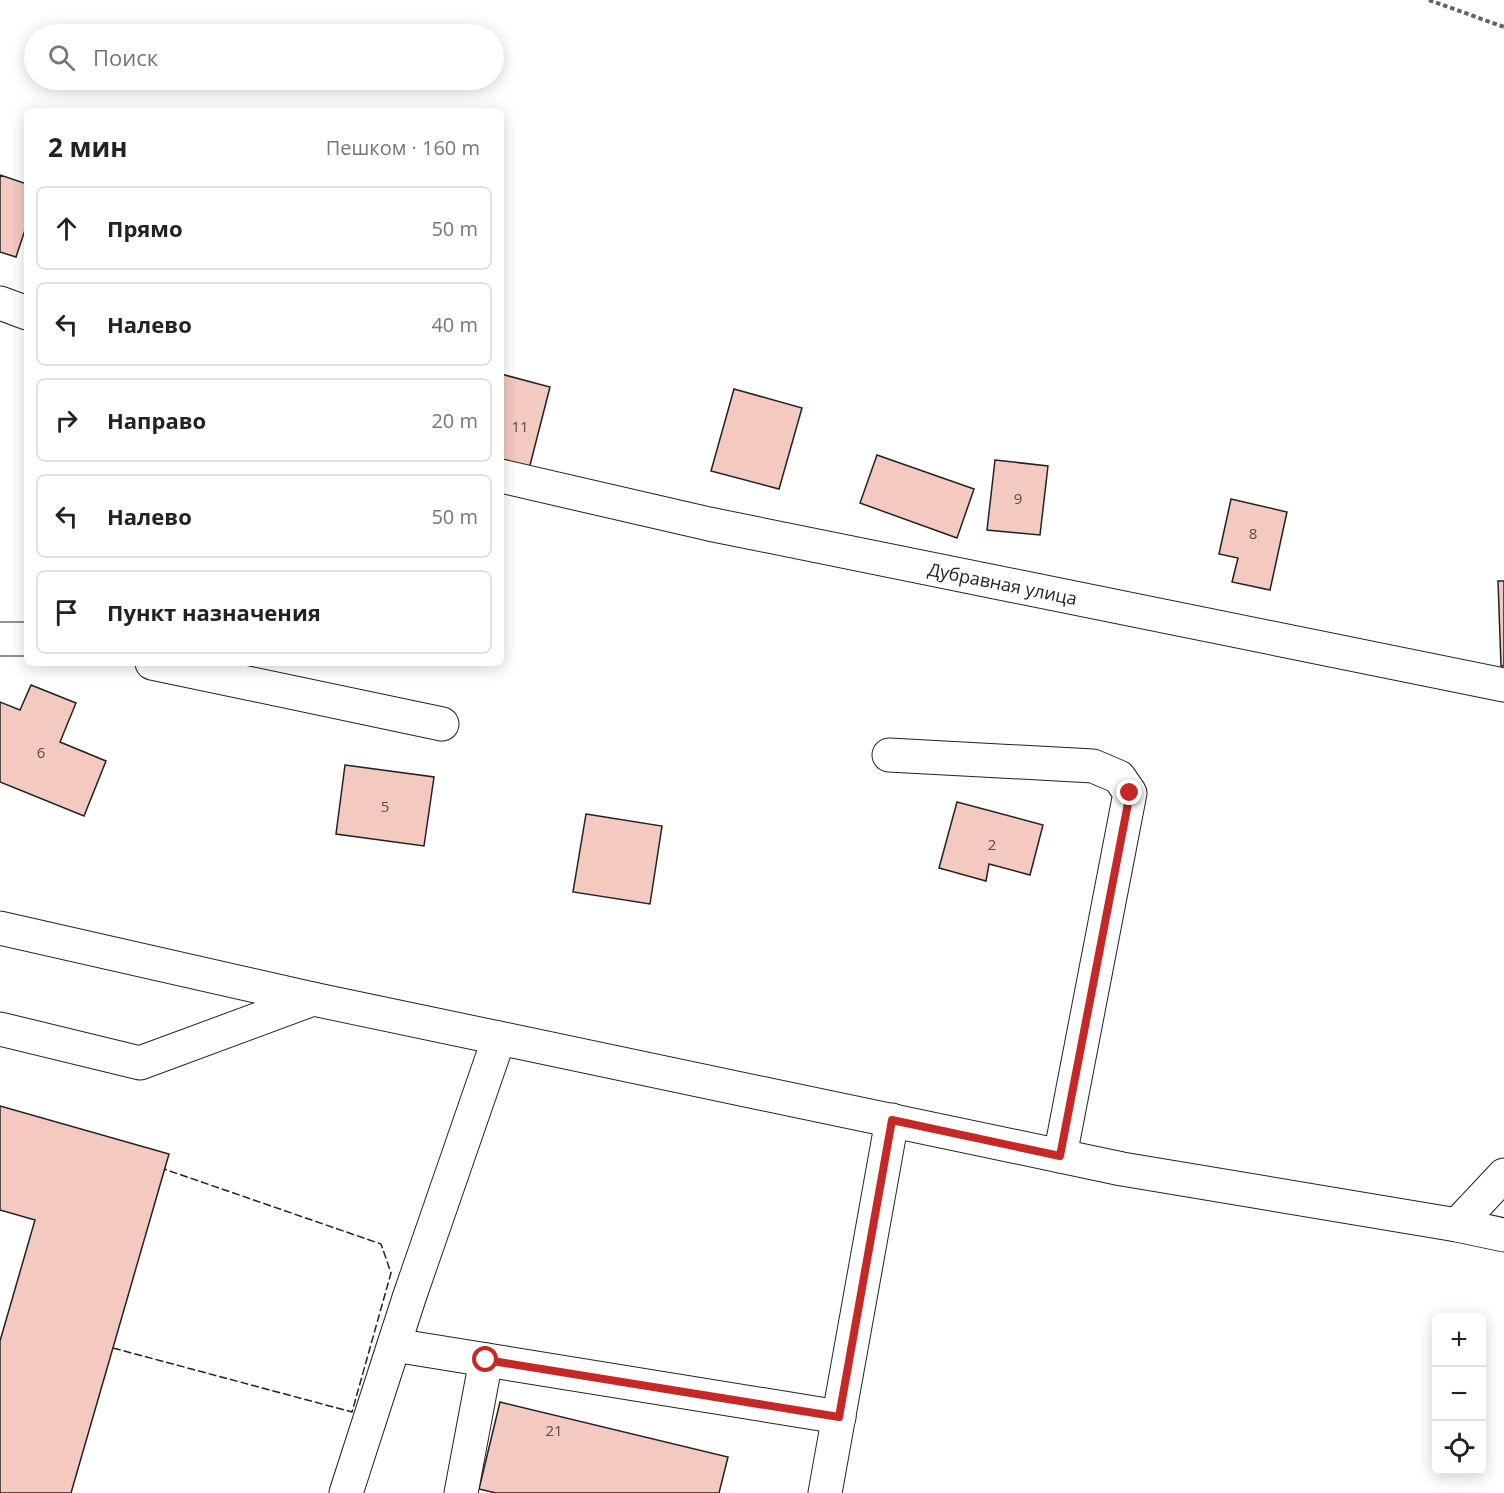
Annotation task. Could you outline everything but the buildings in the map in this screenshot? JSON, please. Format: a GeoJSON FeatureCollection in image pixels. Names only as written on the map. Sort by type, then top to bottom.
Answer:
{"type":"FeatureCollection","features":[{"type":"Feature","properties":{"kind":"main road"},"geometry":{"type":"LineString","coordinates":[[0,303],[24,312]]}},
{"type":"Feature","properties":{"kind":"main road","name":"Дубравная улица"},"geometry":{"type":"LineString","coordinates":[[504,477],[720,526],[1504,685]]}},
{"type":"Feature","properties":{"kind":"main road"},"geometry":{"type":"LineString","coordinates":[[0,639],[24,639]]}},
{"type":"Feature","properties":{"kind":"main road"},"geometry":{"type":"LineString","coordinates":[[166,666],[442,724]]}},
{"type":"Feature","properties":{"kind":"main road"},"geometry":{"type":"LineString","coordinates":[[889,755],[1093,766],[1119,777],[1130,793],[1060,1156]]}},
{"type":"Feature","properties":{"kind":"main road"},"geometry":{"type":"LineString","coordinates":[[0,928],[313,999],[1122,1169],[1504,1234]]}},
{"type":"Feature","properties":{"kind":"main road"},"geometry":{"type":"LineString","coordinates":[[0,1029],[140,1063],[313,999]]}},
{"type":"Feature","properties":{"kind":"main road"},"geometry":{"type":"LineString","coordinates":[[346,1493],[499,1038]]}},
{"type":"Feature","properties":{"kind":"main road"},"geometry":{"type":"LineString","coordinates":[[825,1493],[892,1120]]}},
{"type":"Feature","properties":{"kind":"main road"},"geometry":{"type":"LineString","coordinates":[[1457,1225],[1504,1175]]}},
{"type":"Feature","properties":{"kind":"main road"},"geometry":{"type":"LineString","coordinates":[[394,1345],[839,1417]]}},
{"type":"Feature","properties":{"kind":"main road"},"geometry":{"type":"LineString","coordinates":[[461,1493],[486,1360]]}},
{"type":"Feature","properties":{"kind":"path"},"geometry":{"type":"LineString","coordinates":[[1429,0],[1504,27]]}},
{"type":"Feature","properties":{"kind":"fence"},"geometry":{"type":"LineString","coordinates":[[113,1348],[352,1412],[391,1273],[381,1244],[164,1169]]}},
{"type":"Feature","properties":{"kind":"route"},"geometry":{"type":"LineString","coordinates":[[486,1360],[839,1417],[892,1120],[1060,1156],[1130,793]]}}]}
